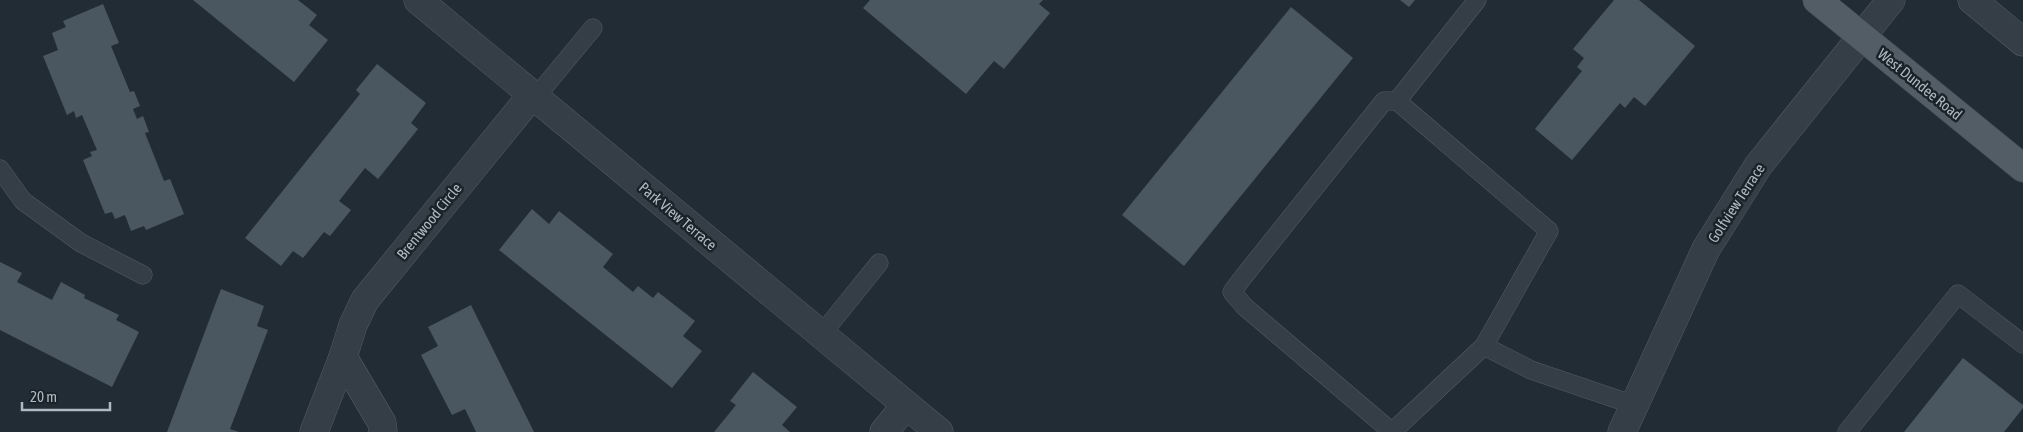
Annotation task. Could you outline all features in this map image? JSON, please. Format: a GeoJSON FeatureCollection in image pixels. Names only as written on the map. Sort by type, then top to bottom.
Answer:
{"type":"FeatureCollection","features":[{"type":"Feature","properties":{"kind":"main road","name":"West Dundee Road"},"geometry":{"type":"LineString","coordinates":[[1817,0],[2023,168]]}},
{"type":"Feature","properties":{"kind":"street","name":"Park View Terrace"},"geometry":{"type":"LineString","coordinates":[[418,0],[939,432]]}},
{"type":"Feature","properties":{"kind":"street","name":"Golfview Terrace"},"geometry":{"type":"LineString","coordinates":[[1622,432],[1706,249],[1758,166],[1891,0]]}},
{"type":"Feature","properties":{"kind":"street"},"geometry":{"type":"LineString","coordinates":[[1972,0],[2023,42]]}},
{"type":"Feature","properties":{"kind":"street","name":"Brentwood Circle"},"geometry":{"type":"LineString","coordinates":[[314,432],[343,357],[353,325],[365,300],[534,97]]}},
{"type":"Feature","properties":{"kind":"street"},"geometry":{"type":"LineString","coordinates":[[343,357],[382,422],[383,432]]}},
{"type":"Feature","properties":{"kind":"street"},"geometry":{"type":"LineString","coordinates":[[884,432],[906,405]]}},
{"type":"Feature","properties":{"kind":"lane"},"geometry":{"type":"LineString","coordinates":[[1397,101],[1476,0]]}},
{"type":"Feature","properties":{"kind":"lane"},"geometry":{"type":"LineString","coordinates":[[534,97],[594,28]]}},
{"type":"Feature","properties":{"kind":"lane"},"geometry":{"type":"LineString","coordinates":[[1384,101],[1397,101],[1549,231],[1484,346],[1392,432],[1245,308],[1232,292],[1384,101]]}},
{"type":"Feature","properties":{"kind":"lane"},"geometry":{"type":"LineString","coordinates":[[0,169],[22,201],[81,243],[143,275]]}},
{"type":"Feature","properties":{"kind":"lane"},"geometry":{"type":"LineString","coordinates":[[821,335],[879,263]]}},
{"type":"Feature","properties":{"kind":"lane"},"geometry":{"type":"LineString","coordinates":[[1847,432],[1958,294],[2023,344]]}},
{"type":"Feature","properties":{"kind":"lane"},"geometry":{"type":"LineString","coordinates":[[1484,346],[1531,370],[1634,405]]}},
{"type":"Feature","properties":{"kind":"building"},"geometry":{"type":"Polygon","coordinates":[[[193,0],[298,0],[317,15],[309,25],[328,40],[294,82],[193,0]]]}},
{"type":"Feature","properties":{"kind":"building"},"geometry":{"type":"Polygon","coordinates":[[[870,0],[1043,0],[1039,4],[1050,13],[1004,69],[994,61],[966,94],[863,8],[870,0]]]}},
{"type":"Feature","properties":{"kind":"building"},"geometry":{"type":"Polygon","coordinates":[[[1400,0],[1415,0],[1409,7],[1400,0]]]}},
{"type":"Feature","properties":{"kind":"building"},"geometry":{"type":"Polygon","coordinates":[[[1614,0],[1639,0],[1695,46],[1645,106],[1634,97],[1625,108],[1620,103],[1572,160],[1535,129],[1582,71],[1577,67],[1584,58],[1573,49],[1614,0]]]}},
{"type":"Feature","properties":{"kind":"building"},"geometry":{"type":"Polygon","coordinates":[[[103,4],[119,43],[111,46],[130,92],[134,91],[140,106],[133,109],[137,119],[143,116],[149,132],[145,133],[164,181],[170,179],[184,214],[146,230],[144,226],[131,231],[125,215],[115,219],[112,212],[105,214],[83,160],[92,156],[90,152],[97,150],[82,115],[76,118],[74,111],[67,115],[43,56],[58,50],[52,33],[66,27],[63,21],[103,4]]]}},
{"type":"Feature","properties":{"kind":"building"},"geometry":{"type":"Polygon","coordinates":[[[1291,7],[1353,58],[1184,266],[1122,215],[1291,7]]]}},
{"type":"Feature","properties":{"kind":"building"},"geometry":{"type":"Polygon","coordinates":[[[377,64],[426,103],[411,123],[418,129],[378,179],[365,168],[339,201],[351,210],[330,236],[324,232],[303,258],[293,251],[281,266],[245,238],[360,94],[356,90],[377,64]]]}},
{"type":"Feature","properties":{"kind":"building"},"geometry":{"type":"Polygon","coordinates":[[[532,209],[549,224],[559,211],[613,254],[603,267],[633,292],[638,286],[653,298],[658,292],[695,321],[683,336],[702,351],[672,388],[499,250],[532,209]]]}},
{"type":"Feature","properties":{"kind":"building"},"geometry":{"type":"Polygon","coordinates":[[[0,262],[22,273],[17,282],[52,300],[61,282],[85,295],[84,298],[119,315],[116,320],[139,332],[112,387],[0,330],[0,262]]]}},
{"type":"Feature","properties":{"kind":"building"},"geometry":{"type":"Polygon","coordinates":[[[221,289],[264,306],[257,326],[268,330],[230,429],[239,432],[167,432],[221,289]]]}},
{"type":"Feature","properties":{"kind":"building"},"geometry":{"type":"Polygon","coordinates":[[[471,305],[534,432],[476,432],[465,409],[452,415],[421,355],[438,346],[428,327],[471,305]]]}},
{"type":"Feature","properties":{"kind":"building"},"geometry":{"type":"Polygon","coordinates":[[[1963,358],[2023,405],[2023,408],[2004,432],[1904,432],[1963,358]]]}},
{"type":"Feature","properties":{"kind":"building"},"geometry":{"type":"Polygon","coordinates":[[[753,372],[797,407],[782,425],[790,432],[714,432],[736,405],[730,401],[753,372]]]}}]}
